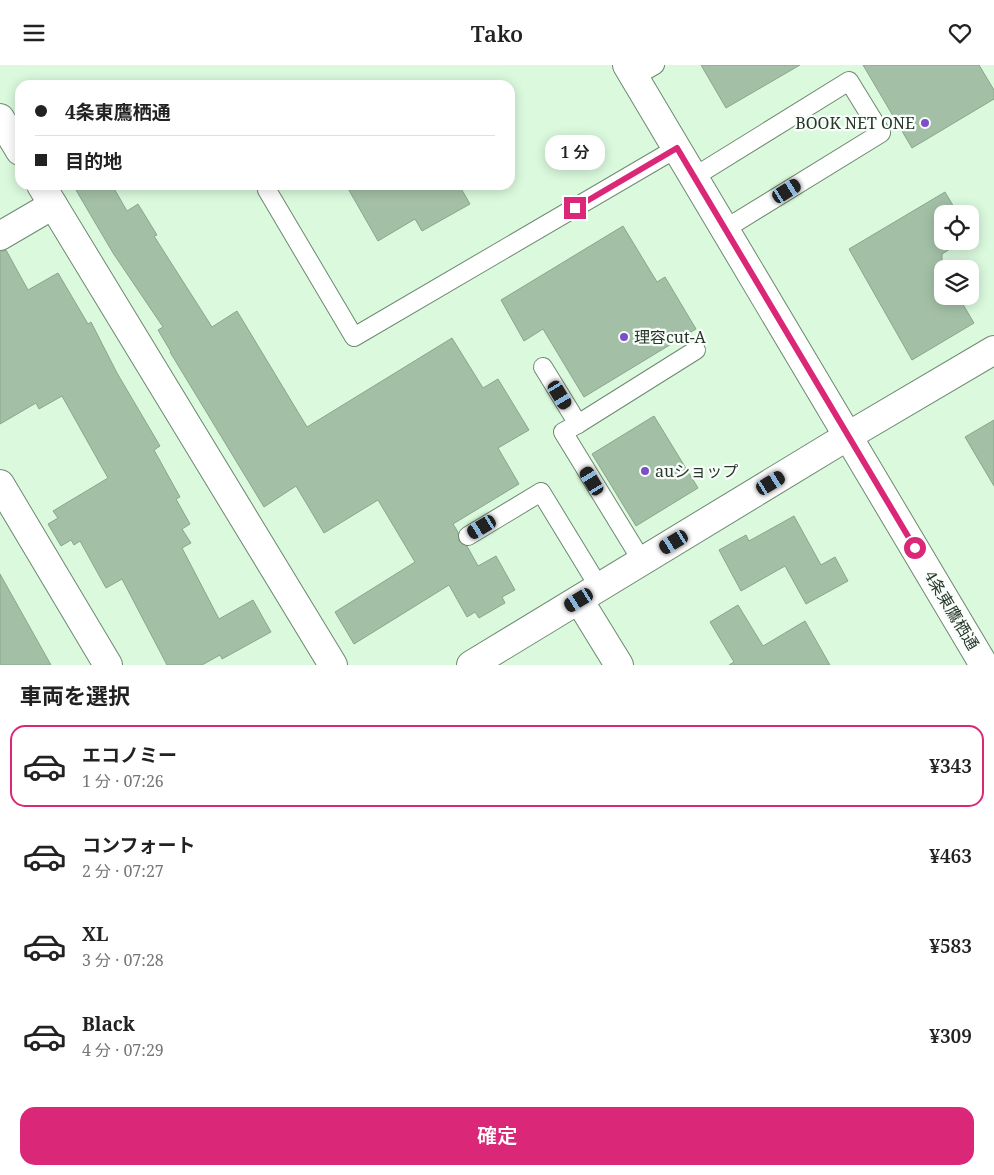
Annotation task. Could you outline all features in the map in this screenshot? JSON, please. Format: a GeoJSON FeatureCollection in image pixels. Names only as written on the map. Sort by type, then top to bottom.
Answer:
{"type":"FeatureCollection","features":[{"type":"Feature","properties":{"kind":"main road","name":"4条東鷹栖通"},"geometry":{"type":"LineString","coordinates":[[639,69],[677,148],[984,665]]}},
{"type":"Feature","properties":{"kind":"main road"},"geometry":{"type":"LineString","coordinates":[[0,118],[15,143]]}},
{"type":"Feature","properties":{"kind":"main road"},"geometry":{"type":"LineString","coordinates":[[0,236],[47,195],[333,665]]}},
{"type":"Feature","properties":{"kind":"main road"},"geometry":{"type":"LineString","coordinates":[[471,665],[848,436],[994,350]]}},
{"type":"Feature","properties":{"kind":"main road"},"geometry":{"type":"LineString","coordinates":[[0,484],[108,665]]}},
{"type":"Feature","properties":{"kind":"main road"},"geometry":{"type":"LineString","coordinates":[[589,593],[619,665]]}},
{"type":"Feature","properties":{"kind":"lane"},"geometry":{"type":"LineString","coordinates":[[694,177],[848,81],[881,133],[725,229]]}},
{"type":"Feature","properties":{"kind":"lane"},"geometry":{"type":"LineString","coordinates":[[268,190],[354,337],[677,148]]}},
{"type":"Feature","properties":{"kind":"lane"},"geometry":{"type":"LineString","coordinates":[[642,561],[563,433],[696,350]]}},
{"type":"Feature","properties":{"kind":"lane"},"geometry":{"type":"LineString","coordinates":[[543,367],[578,424]]}},
{"type":"Feature","properties":{"kind":"lane"},"geometry":{"type":"LineString","coordinates":[[468,536],[541,492],[589,593]]}},
{"type":"Feature","properties":{"kind":"building"},"geometry":{"type":"Polygon","coordinates":[[[701,65],[800,65],[726,108],[701,65]]]}},
{"type":"Feature","properties":{"kind":"building","name":"BOOK NET ONE"},"geometry":{"type":"Polygon","coordinates":[[[863,65],[979,65],[994,90],[994,99],[912,148],[863,65]]]}},
{"type":"Feature","properties":{"kind":"building"},"geometry":{"type":"Polygon","coordinates":[[[76,190],[115,190],[127,211],[138,204],[157,235],[154,236],[212,327],[237,311],[307,427],[452,338],[483,388],[498,379],[529,430],[498,448],[519,484],[453,524],[458,532],[459,541],[467,546],[478,566],[496,556],[515,590],[502,597],[505,603],[479,618],[475,612],[467,617],[449,585],[354,644],[335,612],[415,562],[378,500],[324,533],[296,486],[264,507],[170,352],[158,330],[163,327],[113,253],[76,190]]]}},
{"type":"Feature","properties":{"kind":"building"},"geometry":{"type":"Polygon","coordinates":[[[349,190],[462,190],[470,204],[422,231],[415,219],[378,241],[349,190]]]}},
{"type":"Feature","properties":{"kind":"building"},"geometry":{"type":"Polygon","coordinates":[[[945,192],[953,205],[934,205],[934,250],[948,250],[942,254],[942,260],[934,260],[934,305],[963,305],[974,323],[912,360],[849,249],[945,192]]]}},
{"type":"Feature","properties":{"kind":"building"},"geometry":{"type":"Polygon","coordinates":[[[623,226],[657,282],[665,277],[696,329],[584,397],[543,329],[524,341],[501,300],[623,226]]]}},
{"type":"Feature","properties":{"kind":"building"},"geometry":{"type":"Polygon","coordinates":[[[6,250],[28,290],[58,273],[88,324],[91,322],[117,373],[160,446],[154,450],[180,497],[176,499],[190,524],[182,529],[191,543],[182,548],[219,619],[253,600],[271,632],[222,659],[220,655],[202,665],[167,665],[122,579],[106,588],[80,541],[74,545],[71,540],[61,546],[48,524],[58,518],[53,511],[108,478],[62,396],[39,409],[36,403],[0,424],[0,252],[6,250]]]}},
{"type":"Feature","properties":{"kind":"building","name":"auショップ"},"geometry":{"type":"Polygon","coordinates":[[[654,416],[698,488],[636,526],[592,454],[654,416]]]}},
{"type":"Feature","properties":{"kind":"building"},"geometry":{"type":"Polygon","coordinates":[[[994,420],[994,486],[965,437],[994,420]]]}},
{"type":"Feature","properties":{"kind":"building"},"geometry":{"type":"Polygon","coordinates":[[[794,516],[821,565],[835,557],[848,581],[806,604],[785,566],[741,591],[719,550],[746,535],[749,541],[794,516]]]}},
{"type":"Feature","properties":{"kind":"building"},"geometry":{"type":"Polygon","coordinates":[[[0,574],[51,665],[0,665],[0,574]]]}},
{"type":"Feature","properties":{"kind":"building"},"geometry":{"type":"Polygon","coordinates":[[[738,605],[763,646],[805,621],[830,665],[729,665],[734,662],[710,622],[738,605]]]}},
{"type":"Feature","properties":{"kind":"place","name":"BOOK NET ONE"},"geometry":{"type":"Point","coordinates":[925,123]}},
{"type":"Feature","properties":{"kind":"place","name":"理容cut-A"},"geometry":{"type":"Point","coordinates":[624,337]}},
{"type":"Feature","properties":{"kind":"place","name":"auショップ"},"geometry":{"type":"Point","coordinates":[645,471]}},
{"type":"Feature","properties":{"kind":"route"},"geometry":{"type":"LineString","coordinates":[[575,208],[677,148],[915,548]]}}]}
